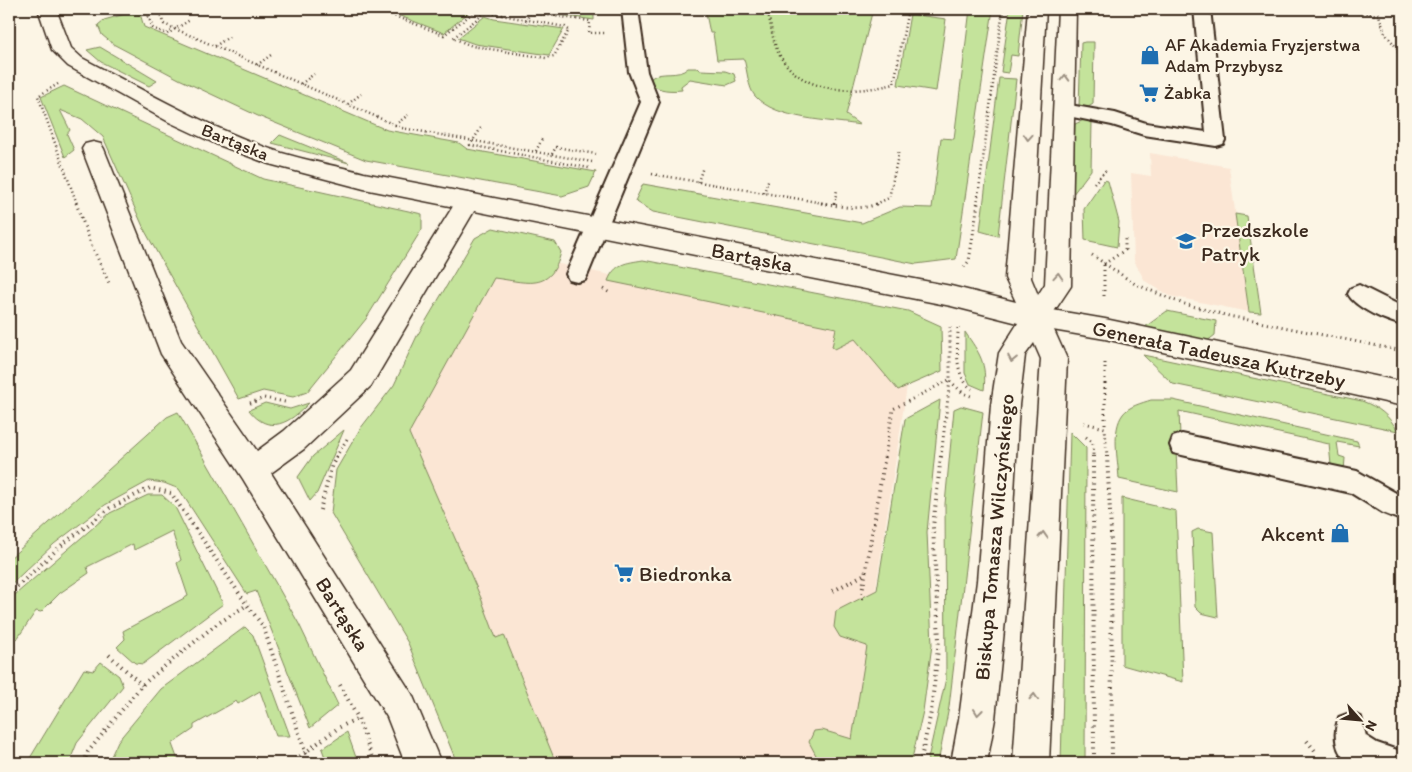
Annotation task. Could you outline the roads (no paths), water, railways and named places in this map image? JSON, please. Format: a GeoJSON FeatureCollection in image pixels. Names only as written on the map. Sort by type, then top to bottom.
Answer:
{"type":"FeatureCollection","features":[{"type":"Feature","properties":{"kind":"street","name":"Bartąska"},"geometry":{"type":"LineString","coordinates":[[47,9],[62,50],[75,62],[177,117],[278,159],[364,181],[951,296],[1035,317]]}},
{"type":"Feature","properties":{"kind":"street"},"geometry":{"type":"LineString","coordinates":[[1031,763],[1054,358],[1018,278],[1037,9]]}},
{"type":"Feature","properties":{"kind":"street","name":"Biskupa Tomasza Wilczyńskiego"},"geometry":{"type":"LineString","coordinates":[[969,763],[977,719],[993,581],[1004,405],[1012,353],[1058,286],[1067,9]]}},
{"type":"Feature","properties":{"kind":"street","name":"Bartąska"},"geometry":{"type":"LineString","coordinates":[[93,149],[170,346],[253,470],[400,706],[423,763]]}},
{"type":"Feature","properties":{"kind":"street"},"geometry":{"type":"LineString","coordinates":[[253,470],[294,440],[361,378],[468,201]]}},
{"type":"Feature","properties":{"kind":"street","name":"Generała Tadeusza Kutrzeby"},"geometry":{"type":"LineString","coordinates":[[1035,317],[1105,329],[1403,394]]}},
{"type":"Feature","properties":{"kind":"lane"},"geometry":{"type":"LineString","coordinates":[[577,274],[650,102],[638,72],[630,9]]}},
{"type":"Feature","properties":{"kind":"lane"},"geometry":{"type":"LineString","coordinates":[[1064,110],[1115,119],[1144,129],[1216,140],[1202,9]]}},
{"type":"Feature","properties":{"kind":"lane"},"geometry":{"type":"LineString","coordinates":[[1359,294],[1391,313],[1403,316]]}},
{"type":"Feature","properties":{"kind":"lane"},"geometry":{"type":"LineString","coordinates":[[1182,445],[1357,483],[1392,505],[1403,509]]}},
{"type":"Feature","properties":{"kind":"lane"},"geometry":{"type":"LineString","coordinates":[[1350,728],[1352,744],[1368,756],[1392,763]]}},
{"type":"Feature","properties":{"kind":"place","name":"AF Akademia Fryzjerstwa Adam Przybysz"},"geometry":{"type":"Point","coordinates":[1150,55]}},
{"type":"Feature","properties":{"kind":"place","name":"Żabka"},"geometry":{"type":"Point","coordinates":[1149,93]}},
{"type":"Feature","properties":{"kind":"place","name":"Przedszkole Patryk"},"geometry":{"type":"Point","coordinates":[1186,241]}},
{"type":"Feature","properties":{"kind":"place","name":"Akcent"},"geometry":{"type":"Point","coordinates":[1340,533]}},
{"type":"Feature","properties":{"kind":"place","name":"Biedronka"},"geometry":{"type":"Point","coordinates":[624,573]}}]}
